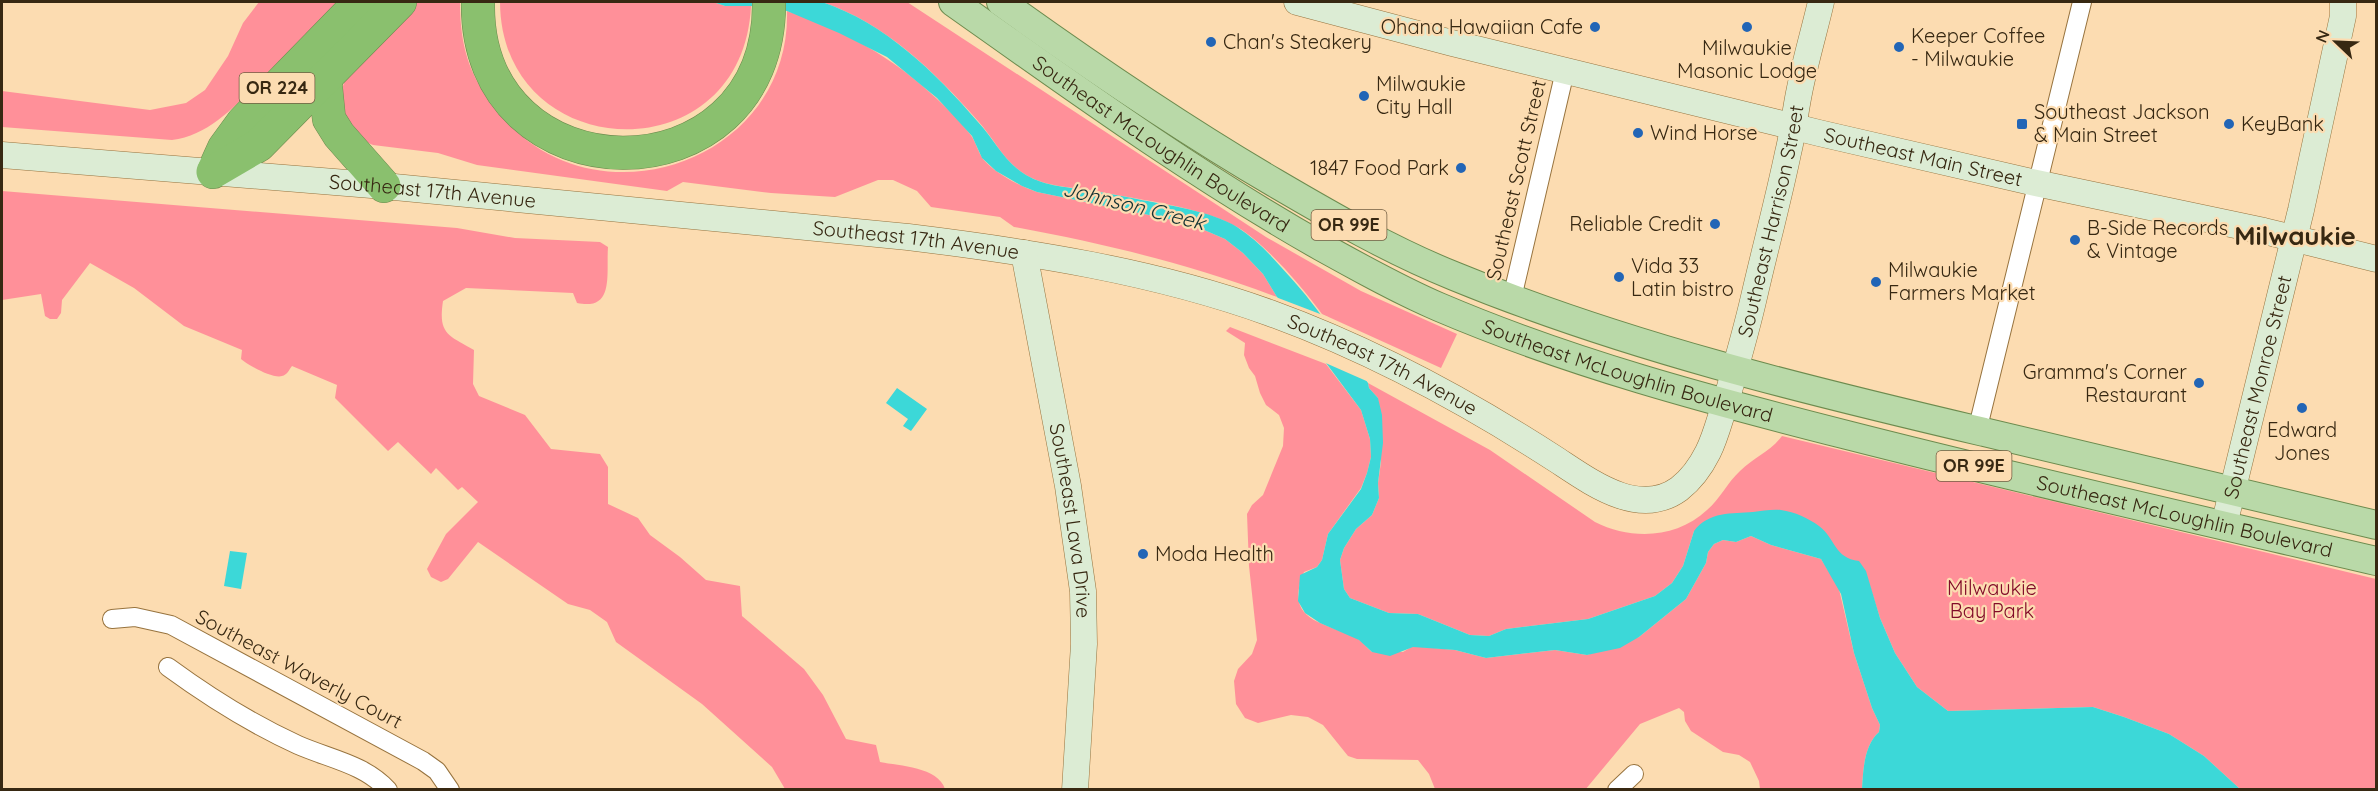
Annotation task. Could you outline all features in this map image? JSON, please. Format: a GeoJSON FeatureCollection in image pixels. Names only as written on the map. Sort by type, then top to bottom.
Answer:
{"type":"FeatureCollection","features":[{"type":"Feature","properties":{"kind":"highway","name":"OR 224"},"geometry":{"type":"LineString","coordinates":[[213,172],[224,148],[243,122],[360,2]]}},
{"type":"Feature","properties":{"kind":"highway","name":"OR 224"},"geometry":{"type":"LineString","coordinates":[[213,172],[259,145],[400,2]]}},
{"type":"Feature","properties":{"kind":"highway"},"geometry":{"type":"LineString","coordinates":[[478,2],[483,47],[494,75],[520,111],[544,130],[572,144],[601,152],[632,154],[662,149],[696,135],[715,122],[736,102],[753,76],[758,63],[768,30],[769,2]]}},
{"type":"Feature","properties":{"kind":"highway"},"geometry":{"type":"LineString","coordinates":[[325,79],[329,119],[339,135],[384,186]]}},
{"type":"Feature","properties":{"kind":"main road","name":"Southeast McLoughlin Boulevard"},"geometry":{"type":"LineString","coordinates":[[953,2],[1183,163],[1276,221],[1360,268],[1437,306],[1502,332],[1662,385],[1725,403],[1955,462],[2376,561]]}},
{"type":"Feature","properties":{"kind":"main road","name":"Southeast McLoughlin Boulevard"},"geometry":{"type":"LineString","coordinates":[[1001,2],[1193,134],[1322,211],[1393,248],[1452,275],[1512,298],[1603,330],[1865,404],[2376,525]]}},
{"type":"Feature","properties":{"kind":"main road","name":"Southeast Main Street"},"geometry":{"type":"LineString","coordinates":[[1297,2],[1452,44],[1793,127],[2376,258]]}},
{"type":"Feature","properties":{"kind":"main road","name":"Southeast Harrison Street"},"geometry":{"type":"LineString","coordinates":[[1725,403],[1793,127],[1799,91],[1821,2]]}},
{"type":"Feature","properties":{"kind":"main road","name":"Southeast Monroe Street"},"geometry":{"type":"LineString","coordinates":[[2224,525],[2293,238],[2343,16],[2343,2]]}},
{"type":"Feature","properties":{"kind":"main road","name":"Southeast 17th Avenue"},"geometry":{"type":"LineString","coordinates":[[2,154],[384,186],[897,236],[1024,253],[1187,287],[1269,312],[1414,375],[1500,423],[1586,478],[1606,489],[1638,500],[1654,500],[1666,496],[1681,488],[1698,471],[1710,449],[1725,403]]}},
{"type":"Feature","properties":{"kind":"main road","name":"Southeast Lava Drive"},"geometry":{"type":"LineString","coordinates":[[1024,253],[1068,486],[1083,591],[1084,644],[1076,789]]}},
{"type":"Feature","properties":{"kind":"street"},"geometry":{"type":"LineString","coordinates":[[1977,430],[2082,2]]}},
{"type":"Feature","properties":{"kind":"street","name":"Southeast Scott Street"},"geometry":{"type":"LineString","coordinates":[[1512,298],[1565,71]]}},
{"type":"Feature","properties":{"kind":"street","name":"Southeast Waverly Court"},"geometry":{"type":"LineString","coordinates":[[112,619],[135,617],[171,625],[423,761],[437,771],[450,789]]}},
{"type":"Feature","properties":{"kind":"street"},"geometry":{"type":"LineString","coordinates":[[168,667],[201,692],[244,718],[300,745],[359,767],[388,789]]}},
{"type":"Feature","properties":{"kind":"street"},"geometry":{"type":"LineString","coordinates":[[1617,789],[1634,774]]}},
{"type":"Feature","properties":{"kind":"green space"},"geometry":{"type":"Polygon","coordinates":[[[259,2],[341,2],[227,113],[201,131],[172,140],[2,127],[2,91],[150,110],[186,103],[205,90],[228,56],[243,23],[259,2]]]}},
{"type":"Feature","properties":{"kind":"green space"},"geometry":{"type":"Polygon","coordinates":[[[415,2],[460,2],[462,35],[475,78],[503,118],[544,151],[589,168],[637,172],[683,161],[725,139],[758,106],[780,63],[787,11],[847,36],[903,70],[954,115],[972,137],[983,159],[994,170],[1037,192],[1188,223],[1225,239],[1243,253],[1263,274],[1277,297],[1147,256],[1014,227],[1000,217],[931,207],[917,191],[893,180],[878,180],[835,197],[771,193],[683,182],[667,191],[477,165],[438,153],[373,145],[366,142],[345,122],[342,89],[345,80],[415,2]]]}},
{"type":"Feature","properties":{"kind":"green space"},"geometry":{"type":"Polygon","coordinates":[[[500,2],[713,2],[725,6],[751,6],[738,61],[709,100],[668,123],[623,129],[578,120],[539,96],[511,56],[500,2]]]}},
{"type":"Feature","properties":{"kind":"green space"},"geometry":{"type":"Polygon","coordinates":[[[822,2],[907,2],[1266,237],[1361,291],[1457,334],[1441,368],[1322,314],[1294,279],[1260,244],[1223,220],[1170,205],[1053,185],[1026,175],[1012,164],[978,121],[944,85],[908,51],[867,23],[822,2]]]}},
{"type":"Feature","properties":{"kind":"green space"},"geometry":{"type":"Polygon","coordinates":[[[2,191],[457,228],[515,238],[600,242],[608,247],[606,288],[598,301],[589,304],[577,303],[573,293],[466,288],[443,301],[442,320],[447,332],[457,341],[474,350],[473,384],[479,396],[525,415],[551,449],[600,454],[608,467],[608,504],[638,518],[650,535],[706,580],[740,586],[742,616],[804,669],[823,695],[846,739],[876,745],[880,762],[908,766],[927,772],[935,776],[945,789],[785,789],[772,767],[702,704],[616,642],[607,622],[590,610],[568,604],[478,542],[448,579],[441,582],[431,577],[427,569],[446,534],[478,502],[462,487],[458,490],[436,468],[431,474],[398,442],[388,451],[335,398],[337,385],[292,366],[282,376],[261,371],[241,359],[242,350],[184,326],[134,288],[90,263],[62,300],[61,313],[57,319],[45,316],[41,294],[2,300],[2,191]]]}},
{"type":"Feature","properties":{"kind":"green space","name":"Milwaukie Bay Park"},"geometry":{"type":"Polygon","coordinates":[[[1230,327],[1326,364],[1361,410],[1370,439],[1371,457],[1367,473],[1361,488],[1328,534],[1322,560],[1317,567],[1304,572],[1299,589],[1299,601],[1303,611],[1311,618],[1358,639],[1372,652],[1403,652],[1413,646],[1455,650],[1486,658],[1555,650],[1587,655],[1639,637],[1686,599],[1706,563],[1708,552],[1714,544],[1723,540],[1736,542],[1751,536],[1771,545],[1821,559],[1829,572],[1825,555],[1743,519],[1694,531],[1683,566],[1672,583],[1655,596],[1588,619],[1506,629],[1489,636],[1470,635],[1418,614],[1389,613],[1350,598],[1344,589],[1340,560],[1344,548],[1356,529],[1372,515],[1379,498],[1378,483],[1381,462],[1378,398],[1369,388],[1368,383],[1490,450],[1595,522],[1623,532],[1638,534],[1667,531],[1695,520],[1712,506],[1740,471],[1772,447],[1782,436],[2376,579],[2376,789],[2240,789],[2204,756],[2169,734],[2093,707],[1948,711],[1917,687],[1895,653],[1880,618],[1868,580],[1839,589],[1854,653],[1880,725],[1879,732],[1867,751],[1862,789],[1760,789],[1759,781],[1750,762],[1739,755],[1723,752],[1691,731],[1685,721],[1684,712],[1679,708],[1640,724],[1585,790],[1435,789],[1429,774],[1418,760],[1357,759],[1348,756],[1323,725],[1308,717],[1291,715],[1258,723],[1245,718],[1236,704],[1234,681],[1238,669],[1252,654],[1257,640],[1249,566],[1247,514],[1252,505],[1263,495],[1283,446],[1284,428],[1279,415],[1266,405],[1260,393],[1255,376],[1244,355],[1245,343],[1226,331],[1230,327]]]}},
{"type":"Feature","properties":{"kind":"water","name":"Johnson Creek"},"geometry":{"type":"Polygon","coordinates":[[[713,2],[822,2],[845,11],[888,36],[908,51],[962,103],[1012,164],[1026,175],[1050,184],[1175,206],[1215,217],[1237,227],[1271,256],[1317,309],[1378,398],[1382,415],[1383,443],[1378,483],[1379,498],[1372,515],[1356,529],[1344,548],[1340,560],[1344,589],[1350,598],[1389,613],[1418,614],[1470,635],[1489,636],[1506,629],[1588,619],[1655,596],[1672,583],[1683,566],[1694,531],[1707,520],[1729,514],[1786,511],[1815,523],[1825,531],[1840,552],[1859,561],[1866,571],[1880,618],[1895,653],[1917,687],[1948,711],[2093,707],[2169,734],[2204,756],[2240,789],[1862,789],[1867,751],[1879,732],[1880,725],[1854,653],[1841,594],[1821,559],[1771,545],[1751,536],[1736,542],[1723,540],[1714,544],[1686,599],[1639,637],[1620,648],[1587,655],[1555,650],[1486,658],[1455,650],[1413,647],[1390,656],[1372,652],[1359,640],[1320,623],[1305,613],[1298,601],[1300,575],[1317,567],[1322,560],[1328,534],[1361,489],[1367,473],[1371,457],[1370,439],[1361,410],[1277,297],[1263,274],[1243,253],[1225,239],[1188,223],[1037,192],[1022,186],[996,171],[982,158],[972,136],[937,98],[887,57],[787,11],[751,6],[725,6],[713,2]]]}},
{"type":"Feature","properties":{"kind":"water"},"geometry":{"type":"Polygon","coordinates":[[[897,388],[927,409],[911,431],[903,426],[908,419],[886,403],[897,388]]]}},
{"type":"Feature","properties":{"kind":"water"},"geometry":{"type":"Polygon","coordinates":[[[230,551],[247,553],[241,589],[224,586],[230,551]]]}},
{"type":"Feature","properties":{"kind":"pier"},"geometry":{"type":"Polygon","coordinates":[[[1273,296],[1328,317],[1371,383],[1321,361],[1273,296]]]}},
{"type":"Feature","properties":{"kind":"place","name":"Ohana Hawaiian Cafe"},"geometry":{"type":"Point","coordinates":[1595,27]}},
{"type":"Feature","properties":{"kind":"place","name":"Milwaukie Masonic Lodge"},"geometry":{"type":"Point","coordinates":[1747,27]}},
{"type":"Feature","properties":{"kind":"place","name":"Chan's Steakery"},"geometry":{"type":"Point","coordinates":[1211,42]}},
{"type":"Feature","properties":{"kind":"place","name":"Keeper Coffee - Milwaukie"},"geometry":{"type":"Point","coordinates":[1899,47]}},
{"type":"Feature","properties":{"kind":"place","name":"Milwaukie City Hall"},"geometry":{"type":"Point","coordinates":[1364,96]}},
{"type":"Feature","properties":{"kind":"place","name":"Southeast Jackson & Main Street"},"geometry":{"type":"Point","coordinates":[2022,124]}},
{"type":"Feature","properties":{"kind":"place","name":"KeyBank"},"geometry":{"type":"Point","coordinates":[2229,124]}},
{"type":"Feature","properties":{"kind":"place","name":"Wind Horse"},"geometry":{"type":"Point","coordinates":[1638,133]}},
{"type":"Feature","properties":{"kind":"place","name":"1847 Food Park"},"geometry":{"type":"Point","coordinates":[1461,168]}},
{"type":"Feature","properties":{"kind":"place","name":"Reliable Credit"},"geometry":{"type":"Point","coordinates":[1715,224]}},
{"type":"Feature","properties":{"kind":"place","name":"B-Side Records & Vintage"},"geometry":{"type":"Point","coordinates":[2075,240]}},
{"type":"Feature","properties":{"kind":"place","name":"Vida 33 Latin bistro"},"geometry":{"type":"Point","coordinates":[1619,277]}},
{"type":"Feature","properties":{"kind":"place","name":"Milwaukie Farmers Market"},"geometry":{"type":"Point","coordinates":[1876,282]}},
{"type":"Feature","properties":{"kind":"place","name":"Gramma's Corner Restaurant"},"geometry":{"type":"Point","coordinates":[2199,383]}},
{"type":"Feature","properties":{"kind":"place","name":"Edward Jones"},"geometry":{"type":"Point","coordinates":[2302,408]}},
{"type":"Feature","properties":{"kind":"place","name":"Moda Health"},"geometry":{"type":"Point","coordinates":[1143,554]}},
{"type":"Feature","properties":{"kind":"district","name":"Milwaukie"},"geometry":{"type":"Point","coordinates":[2295,236]}}]}
